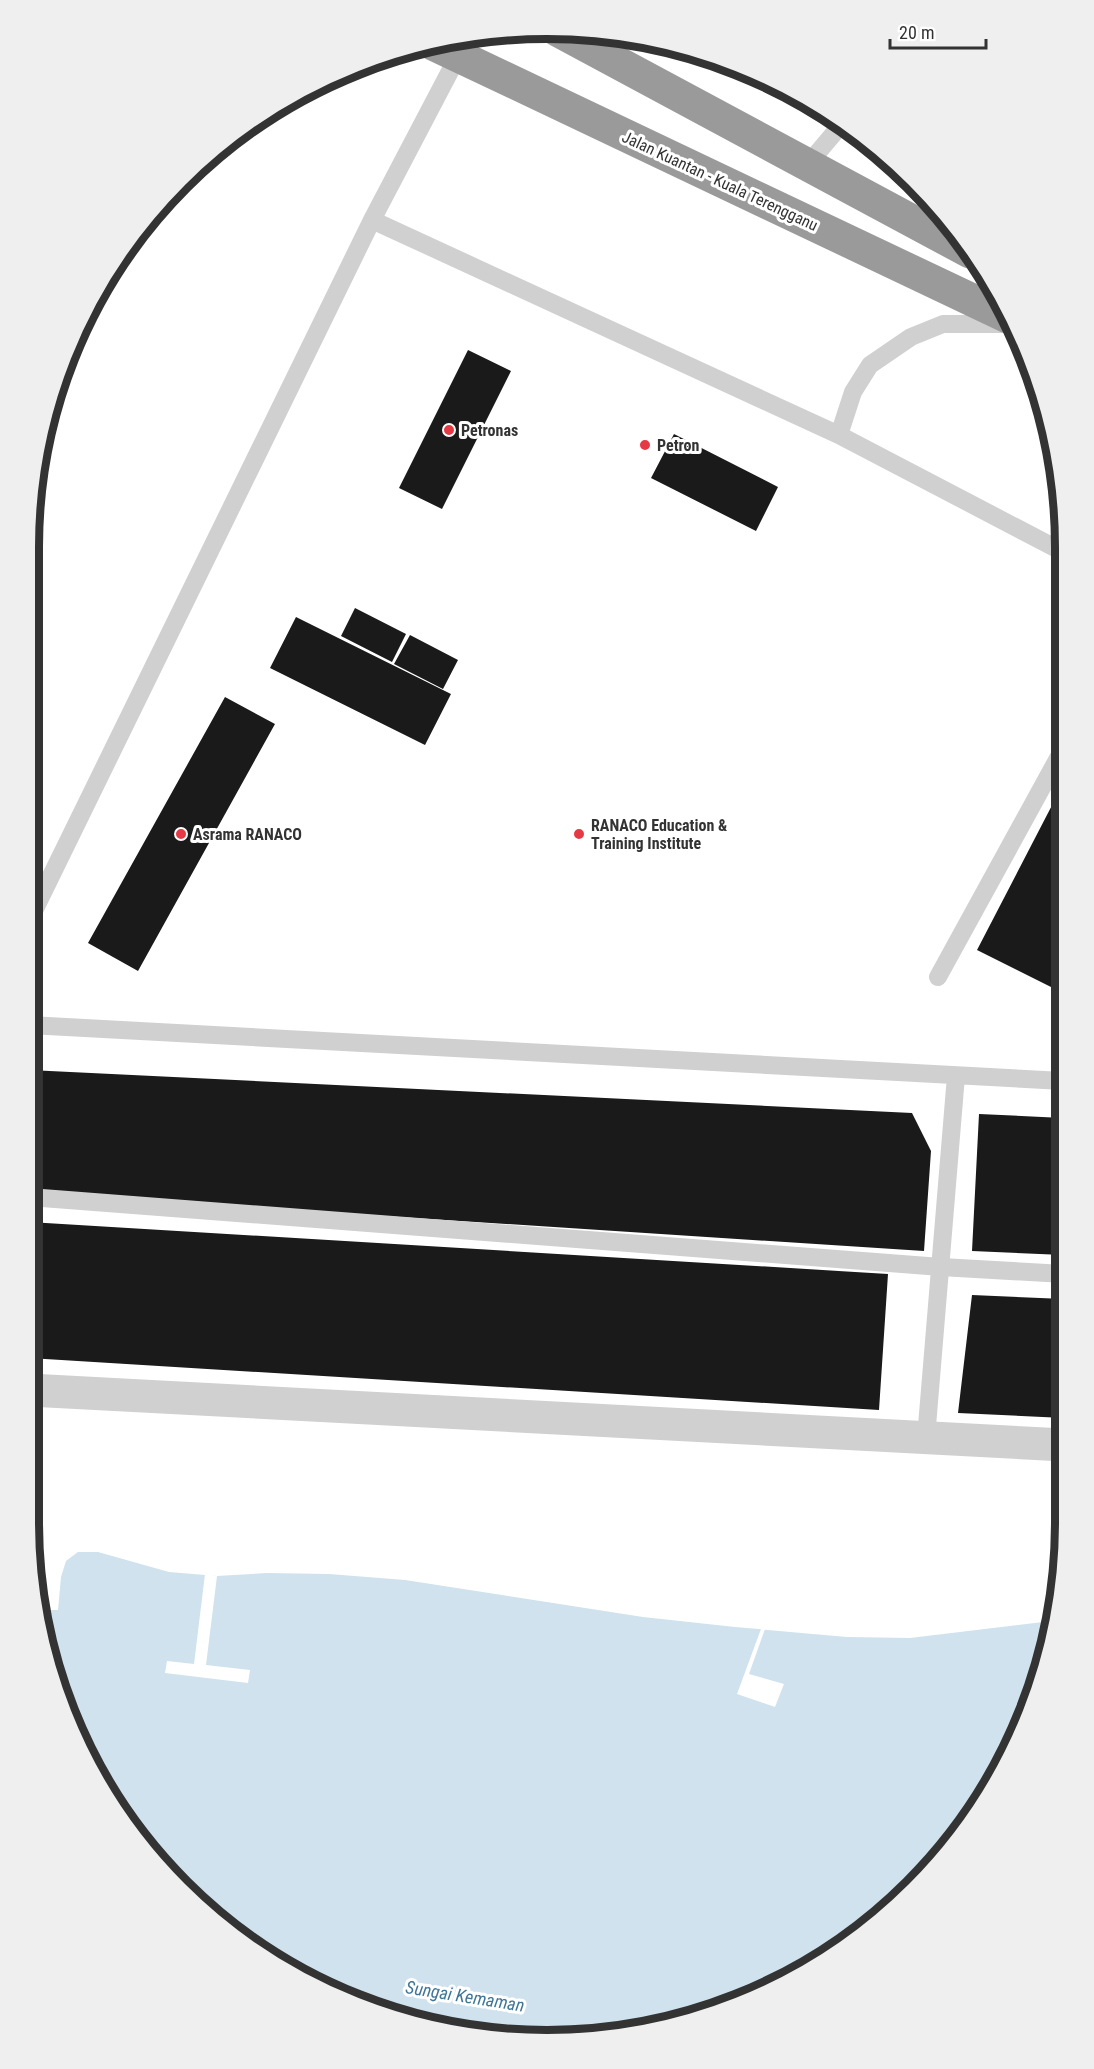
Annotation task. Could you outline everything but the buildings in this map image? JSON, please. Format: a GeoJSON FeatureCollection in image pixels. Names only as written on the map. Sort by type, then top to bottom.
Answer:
{"type":"FeatureCollection","features":[{"type":"Feature","properties":{"kind":"highway"},"geometry":{"type":"LineString","coordinates":[[575,40],[954,243]]}},
{"type":"Feature","properties":{"kind":"highway","name":"Jalan Kuantan - Kuala Terengganu"},"geometry":{"type":"LineString","coordinates":[[445,50],[997,312]]}},
{"type":"Feature","properties":{"kind":"street"},"geometry":{"type":"LineString","coordinates":[[890,209],[939,224]]}},
{"type":"Feature","properties":{"kind":"street"},"geometry":{"type":"LineString","coordinates":[[39,1391],[1055,1445]]}},
{"type":"Feature","properties":{"kind":"lane"},"geometry":{"type":"LineString","coordinates":[[39,901],[372,220],[445,50]]}},
{"type":"Feature","properties":{"kind":"lane"},"geometry":{"type":"LineString","coordinates":[[808,164],[837,130]]}},
{"type":"Feature","properties":{"kind":"lane"},"geometry":{"type":"LineString","coordinates":[[372,220],[839,435],[1055,548]]}},
{"type":"Feature","properties":{"kind":"lane"},"geometry":{"type":"LineString","coordinates":[[839,435],[854,392],[870,365],[912,337],[943,324],[1004,324]]}},
{"type":"Feature","properties":{"kind":"lane"},"geometry":{"type":"LineString","coordinates":[[938,977],[1055,764]]}},
{"type":"Feature","properties":{"kind":"lane"},"geometry":{"type":"LineString","coordinates":[[39,1026],[1055,1081]]}},
{"type":"Feature","properties":{"kind":"lane"},"geometry":{"type":"LineString","coordinates":[[926,1438],[956,1076]]}},
{"type":"Feature","properties":{"kind":"lane"},"geometry":{"type":"LineString","coordinates":[[39,1198],[940,1267],[1055,1273]]}},
{"type":"Feature","properties":{"kind":"water","name":"Sungai Kemaman"},"geometry":{"type":"Polygon","coordinates":[[[78,1552],[98,1552],[169,1572],[217,1576],[267,1573],[329,1574],[405,1580],[643,1617],[847,1637],[910,1638],[1045,1622],[1028,1685],[1003,1747],[987,1776],[950,1831],[929,1857],[882,1904],[856,1925],[801,1962],[772,1978],[678,2013],[613,2026],[547,2030],[514,2029],[481,2026],[416,2013],[322,1978],[293,1962],[238,1925],[212,1904],[165,1857],[144,1831],[107,1776],[91,1747],[66,1685],[56,1653],[47,1610],[58,1610],[61,1577],[66,1561],[78,1552]]]}},
{"type":"Feature","properties":{"kind":"pier"},"geometry":{"type":"Polygon","coordinates":[[[205,1574],[217,1576],[206,1665],[250,1670],[248,1683],[165,1673],[167,1661],[194,1664],[205,1574]]]}},
{"type":"Feature","properties":{"kind":"pier"},"geometry":{"type":"Polygon","coordinates":[[[761,1629],[765,1629],[749,1674],[784,1684],[775,1707],[737,1694],[761,1629]]]}},
{"type":"Feature","properties":{"kind":"place","name":"Petronas"},"geometry":{"type":"Point","coordinates":[449,430]}},
{"type":"Feature","properties":{"kind":"place","name":"Petron"},"geometry":{"type":"Point","coordinates":[645,445]}},
{"type":"Feature","properties":{"kind":"place","name":"Asrama RANACO"},"geometry":{"type":"Point","coordinates":[181,834]}},
{"type":"Feature","properties":{"kind":"place","name":"RANACO Education & Training Institute"},"geometry":{"type":"Point","coordinates":[579,834]}}]}
